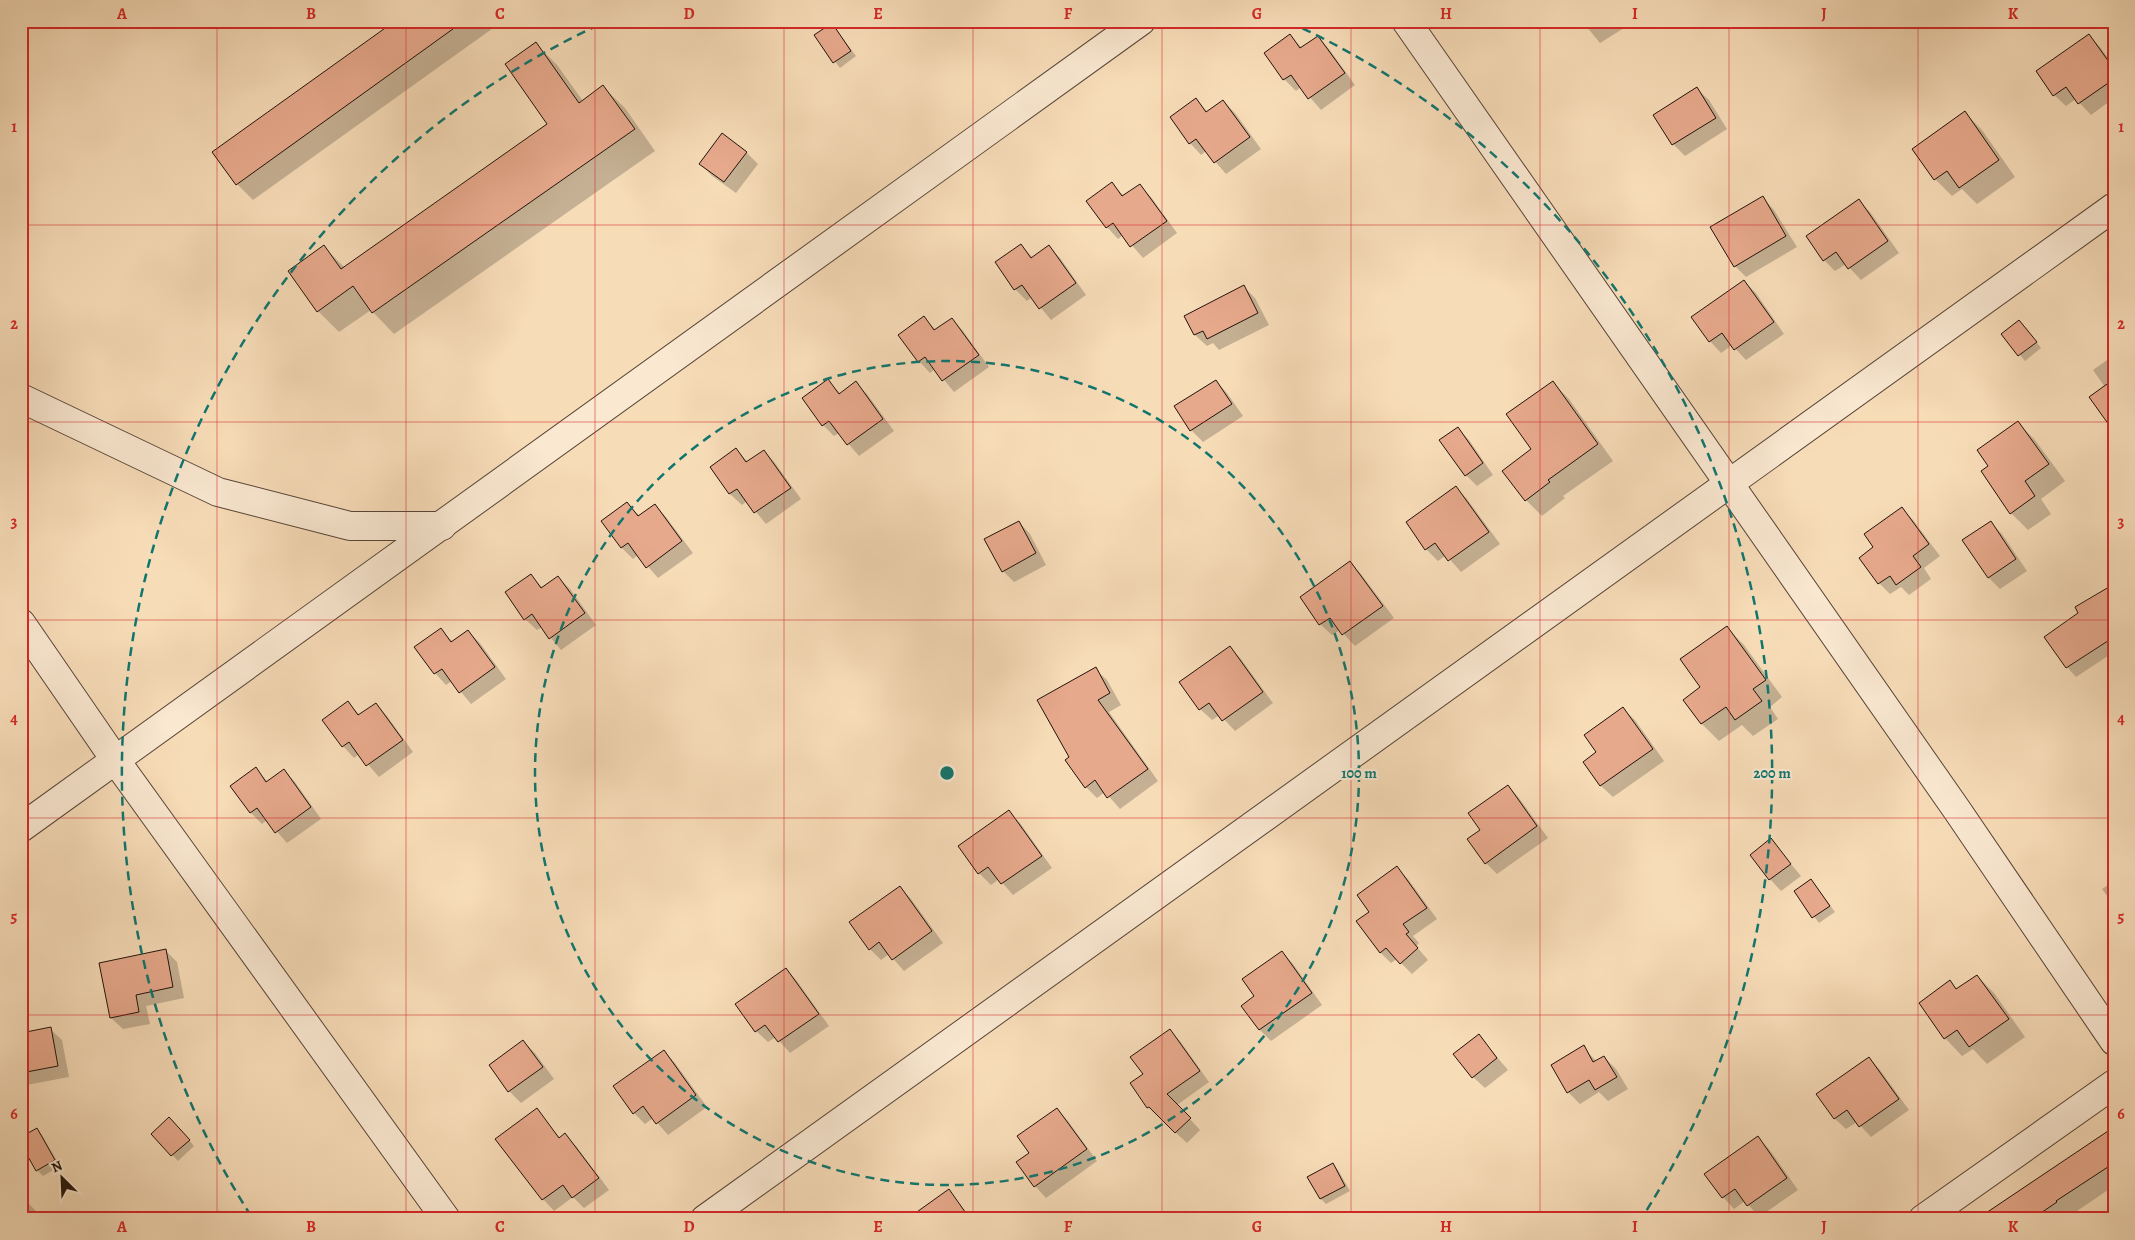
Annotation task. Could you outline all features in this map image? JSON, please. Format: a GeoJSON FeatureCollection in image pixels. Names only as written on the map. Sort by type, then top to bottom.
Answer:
{"type":"FeatureCollection","features":[{"type":"Feature","properties":{"kind":"street"},"geometry":{"type":"LineString","coordinates":[[21,828],[1141,21]]}},
{"type":"Feature","properties":{"kind":"street"},"geometry":{"type":"LineString","coordinates":[[1406,21],[1957,810],[2114,1041]]}},
{"type":"Feature","properties":{"kind":"street"},"geometry":{"type":"LineString","coordinates":[[705,1219],[1727,483],[2114,207]]}},
{"type":"Feature","properties":{"kind":"street"},"geometry":{"type":"LineString","coordinates":[[21,398],[218,492],[350,526],[442,526]]}},
{"type":"Feature","properties":{"kind":"street"},"geometry":{"type":"LineString","coordinates":[[21,623],[116,761],[446,1219]]}},
{"type":"Feature","properties":{"kind":"street"},"geometry":{"type":"LineString","coordinates":[[1923,1219],[2114,1084]]}},
{"type":"Feature","properties":{"kind":"building"},"geometry":{"type":"Polygon","coordinates":[[[395,21],[464,21],[236,185],[212,152],[395,21]]]}},
{"type":"Feature","properties":{"kind":"building"},"geometry":{"type":"Polygon","coordinates":[[[832,23],[851,51],[833,63],[814,35],[832,23]]]}},
{"type":"Feature","properties":{"kind":"building"},"geometry":{"type":"Polygon","coordinates":[[[1290,34],[1300,48],[1318,36],[1345,73],[1308,99],[1291,75],[1283,80],[1264,53],[1290,34]]]}},
{"type":"Feature","properties":{"kind":"building"},"geometry":{"type":"Polygon","coordinates":[[[2089,34],[2114,69],[2114,79],[2078,104],[2066,87],[2053,96],[2036,71],[2089,34]]]}},
{"type":"Feature","properties":{"kind":"building"},"geometry":{"type":"Polygon","coordinates":[[[536,42],[579,103],[603,85],[635,129],[372,313],[353,286],[317,312],[288,271],[324,245],[341,269],[547,124],[505,64],[536,42]]]}},
{"type":"Feature","properties":{"kind":"building"},"geometry":{"type":"Polygon","coordinates":[[[1697,87],[1716,118],[1672,145],[1653,115],[1697,87]]]}},
{"type":"Feature","properties":{"kind":"building"},"geometry":{"type":"Polygon","coordinates":[[[1196,98],[1206,112],[1223,100],[1250,137],[1214,163],[1196,139],[1189,144],[1170,117],[1196,98]]]}},
{"type":"Feature","properties":{"kind":"building"},"geometry":{"type":"Polygon","coordinates":[[[1965,111],[1999,160],[1959,188],[1947,171],[1934,180],[1912,149],[1965,111]]]}},
{"type":"Feature","properties":{"kind":"building"},"geometry":{"type":"Polygon","coordinates":[[[722,133],[747,152],[724,182],[699,164],[722,133]]]}},
{"type":"Feature","properties":{"kind":"building"},"geometry":{"type":"Polygon","coordinates":[[[1112,182],[1122,196],[1140,184],[1167,221],[1130,247],[1113,223],[1106,228],[1086,201],[1112,182]]]}},
{"type":"Feature","properties":{"kind":"building"},"geometry":{"type":"Polygon","coordinates":[[[1763,196],[1786,236],[1734,267],[1710,227],[1763,196]]]}},
{"type":"Feature","properties":{"kind":"building"},"geometry":{"type":"Polygon","coordinates":[[[1859,199],[1888,241],[1848,269],[1836,252],[1823,261],[1806,236],[1859,199]]]}},
{"type":"Feature","properties":{"kind":"building"},"geometry":{"type":"Polygon","coordinates":[[[1021,244],[1031,258],[1049,245],[1076,283],[1039,309],[1022,285],[1014,290],[995,262],[1021,244]]]}},
{"type":"Feature","properties":{"kind":"building"},"geometry":{"type":"Polygon","coordinates":[[[1744,280],[1774,322],[1734,350],[1722,333],[1709,342],[1691,317],[1744,280]]]}},
{"type":"Feature","properties":{"kind":"building"},"geometry":{"type":"Polygon","coordinates":[[[1244,285],[1258,313],[1207,339],[1203,331],[1194,335],[1184,316],[1244,285]]]}},
{"type":"Feature","properties":{"kind":"building"},"geometry":{"type":"Polygon","coordinates":[[[924,316],[934,330],[952,318],[979,355],[942,381],[925,357],[918,362],[898,335],[924,316]]]}},
{"type":"Feature","properties":{"kind":"building"},"geometry":{"type":"Polygon","coordinates":[[[2019,320],[2037,342],[2018,356],[2001,334],[2019,320]]]}},
{"type":"Feature","properties":{"kind":"building"},"geometry":{"type":"Polygon","coordinates":[[[828,379],[839,394],[856,381],[883,419],[847,445],[829,421],[822,426],[802,398],[828,379]]]}},
{"type":"Feature","properties":{"kind":"building"},"geometry":{"type":"Polygon","coordinates":[[[2114,379],[2114,432],[2089,397],[2114,379]]]}},
{"type":"Feature","properties":{"kind":"building"},"geometry":{"type":"Polygon","coordinates":[[[1216,380],[1232,404],[1190,431],[1174,406],[1216,380]]]}},
{"type":"Feature","properties":{"kind":"building"},"geometry":{"type":"Polygon","coordinates":[[[1553,381],[1598,444],[1548,480],[1550,482],[1525,501],[1502,471],[1531,449],[1506,414],[1553,381]]]}},
{"type":"Feature","properties":{"kind":"building"},"geometry":{"type":"Polygon","coordinates":[[[2018,421],[2049,464],[2025,481],[2035,496],[2010,514],[1981,471],[1988,466],[1977,450],[2018,421]]]}},
{"type":"Feature","properties":{"kind":"building"},"geometry":{"type":"Polygon","coordinates":[[[1458,427],[1483,463],[1465,476],[1439,440],[1458,427]]]}},
{"type":"Feature","properties":{"kind":"building"},"geometry":{"type":"Polygon","coordinates":[[[736,448],[746,462],[764,450],[791,488],[754,513],[737,489],[729,494],[710,467],[736,448]]]}},
{"type":"Feature","properties":{"kind":"building"},"geometry":{"type":"Polygon","coordinates":[[[1456,486],[1489,532],[1448,561],[1435,543],[1425,550],[1406,522],[1456,486]]]}},
{"type":"Feature","properties":{"kind":"building"},"geometry":{"type":"Polygon","coordinates":[[[627,502],[638,516],[655,504],[682,541],[646,568],[628,543],[621,548],[601,521],[627,502]]]}},
{"type":"Feature","properties":{"kind":"building"},"geometry":{"type":"Polygon","coordinates":[[[1902,507],[1929,544],[1913,556],[1921,567],[1896,585],[1890,576],[1878,584],[1859,558],[1873,547],[1864,534],[1902,507]]]}},
{"type":"Feature","properties":{"kind":"building"},"geometry":{"type":"Polygon","coordinates":[[[1019,521],[1036,553],[1002,572],[984,539],[1019,521]]]}},
{"type":"Feature","properties":{"kind":"building"},"geometry":{"type":"Polygon","coordinates":[[[1991,521],[2016,559],[1988,578],[1962,540],[1991,521]]]}},
{"type":"Feature","properties":{"kind":"building"},"geometry":{"type":"Polygon","coordinates":[[[1350,561],[1383,606],[1342,635],[1330,618],[1319,625],[1300,597],[1350,561]]]}},
{"type":"Feature","properties":{"kind":"building"},"geometry":{"type":"Polygon","coordinates":[[[531,574],[541,588],[558,576],[585,613],[549,639],[532,614],[524,620],[505,592],[531,574]]]}},
{"type":"Feature","properties":{"kind":"building"},"geometry":{"type":"Polygon","coordinates":[[[2114,584],[2114,637],[2066,668],[2044,637],[2078,613],[2075,607],[2114,584]]]}},
{"type":"Feature","properties":{"kind":"building"},"geometry":{"type":"Polygon","coordinates":[[[1727,626],[1766,680],[1753,689],[1762,701],[1735,720],[1726,707],[1701,724],[1683,700],[1700,687],[1680,659],[1727,626]]]}},
{"type":"Feature","properties":{"kind":"building"},"geometry":{"type":"Polygon","coordinates":[[[441,628],[451,642],[468,630],[495,667],[459,693],[442,669],[434,674],[414,647],[441,628]]]}},
{"type":"Feature","properties":{"kind":"building"},"geometry":{"type":"Polygon","coordinates":[[[1230,646],[1263,692],[1222,721],[1209,703],[1199,710],[1179,682],[1230,646]]]}},
{"type":"Feature","properties":{"kind":"building"},"geometry":{"type":"Polygon","coordinates":[[[1096,667],[1110,693],[1098,700],[1148,769],[1107,798],[1095,780],[1085,788],[1065,760],[1069,757],[1037,700],[1096,667]]]}},
{"type":"Feature","properties":{"kind":"building"},"geometry":{"type":"Polygon","coordinates":[[[348,701],[358,715],[376,703],[403,740],[366,766],[349,742],[342,747],[322,720],[348,701]]]}},
{"type":"Feature","properties":{"kind":"building"},"geometry":{"type":"Polygon","coordinates":[[[1623,707],[1653,749],[1600,786],[1583,762],[1596,752],[1584,735],[1623,707]]]}},
{"type":"Feature","properties":{"kind":"building"},"geometry":{"type":"Polygon","coordinates":[[[256,767],[266,782],[284,769],[311,807],[275,833],[257,808],[250,813],[230,786],[256,767]]]}},
{"type":"Feature","properties":{"kind":"building"},"geometry":{"type":"Polygon","coordinates":[[[1508,785],[1537,826],[1485,864],[1467,839],[1480,830],[1468,813],[1508,785]]]}},
{"type":"Feature","properties":{"kind":"building"},"geometry":{"type":"Polygon","coordinates":[[[1009,810],[1042,856],[1001,884],[988,867],[978,874],[958,846],[1009,810]]]}},
{"type":"Feature","properties":{"kind":"building"},"geometry":{"type":"Polygon","coordinates":[[[1771,838],[1791,864],[1769,880],[1750,855],[1771,838]]]}},
{"type":"Feature","properties":{"kind":"building"},"geometry":{"type":"Polygon","coordinates":[[[1397,866],[1427,908],[1403,924],[1409,932],[1406,934],[1418,948],[1400,964],[1386,948],[1380,953],[1356,921],[1369,912],[1357,895],[1397,866]]]}},
{"type":"Feature","properties":{"kind":"building"},"geometry":{"type":"Polygon","coordinates":[[[1811,879],[1830,906],[1812,918],[1794,891],[1811,879]]]}},
{"type":"Feature","properties":{"kind":"building"},"geometry":{"type":"Polygon","coordinates":[[[900,886],[932,931],[892,960],[879,942],[869,950],[849,922],[900,886]]]}},
{"type":"Feature","properties":{"kind":"building"},"geometry":{"type":"Polygon","coordinates":[[[166,949],[173,987],[136,995],[139,1012],[110,1018],[99,963],[166,949]]]}},
{"type":"Feature","properties":{"kind":"building"},"geometry":{"type":"Polygon","coordinates":[[[1282,951],[1312,993],[1259,1030],[1241,1006],[1254,996],[1242,979],[1282,951]]]}},
{"type":"Feature","properties":{"kind":"building"},"geometry":{"type":"Polygon","coordinates":[[[786,968],[819,1014],[778,1042],[765,1025],[755,1032],[735,1004],[786,968]]]}},
{"type":"Feature","properties":{"kind":"building"},"geometry":{"type":"Polygon","coordinates":[[[1977,975],[2009,1019],[1969,1047],[1957,1030],[1944,1039],[1919,1003],[1950,980],[1956,989],[1977,975]]]}},
{"type":"Feature","properties":{"kind":"building"},"geometry":{"type":"Polygon","coordinates":[[[51,1027],[58,1066],[21,1073],[21,1033],[51,1027]]]}},
{"type":"Feature","properties":{"kind":"building"},"geometry":{"type":"Polygon","coordinates":[[[1170,1029],[1200,1071],[1167,1094],[1191,1118],[1175,1133],[1149,1107],[1147,1108],[1130,1083],[1143,1074],[1130,1057],[1170,1029]]]}},
{"type":"Feature","properties":{"kind":"building"},"geometry":{"type":"Polygon","coordinates":[[[1479,1034],[1497,1058],[1472,1078],[1453,1054],[1479,1034]]]}},
{"type":"Feature","properties":{"kind":"building"},"geometry":{"type":"Polygon","coordinates":[[[523,1040],[543,1067],[508,1092],[489,1065],[523,1040]]]}},
{"type":"Feature","properties":{"kind":"building"},"geometry":{"type":"Polygon","coordinates":[[[1584,1045],[1593,1062],[1604,1056],[1617,1077],[1595,1090],[1589,1080],[1567,1093],[1551,1065],[1584,1045]]]}},
{"type":"Feature","properties":{"kind":"building"},"geometry":{"type":"Polygon","coordinates":[[[664,1050],[696,1095],[656,1124],[643,1106],[633,1114],[613,1086],[664,1050]]]}},
{"type":"Feature","properties":{"kind":"building"},"geometry":{"type":"Polygon","coordinates":[[[1869,1057],[1899,1099],[1859,1127],[1847,1110],[1834,1119],[1816,1094],[1869,1057]]]}},
{"type":"Feature","properties":{"kind":"building"},"geometry":{"type":"Polygon","coordinates":[[[537,1108],[559,1138],[565,1133],[599,1178],[572,1198],[563,1185],[542,1200],[495,1139],[537,1108]]]}},
{"type":"Feature","properties":{"kind":"building"},"geometry":{"type":"Polygon","coordinates":[[[1057,1108],[1087,1149],[1034,1187],[1016,1162],[1029,1153],[1017,1136],[1057,1108]]]}},
{"type":"Feature","properties":{"kind":"building"},"geometry":{"type":"Polygon","coordinates":[[[169,1117],[190,1140],[171,1156],[151,1134],[169,1117]]]}},
{"type":"Feature","properties":{"kind":"building"},"geometry":{"type":"Polygon","coordinates":[[[2114,1127],[2114,1163],[2032,1219],[1977,1219],[2114,1127]]]}},
{"type":"Feature","properties":{"kind":"building"},"geometry":{"type":"Polygon","coordinates":[[[37,1128],[55,1160],[36,1171],[21,1144],[21,1137],[37,1128]]]}},
{"type":"Feature","properties":{"kind":"building"},"geometry":{"type":"Polygon","coordinates":[[[1758,1136],[1787,1178],[1747,1206],[1735,1189],[1722,1198],[1704,1174],[1758,1136]]]}},
{"type":"Feature","properties":{"kind":"building"},"geometry":{"type":"Polygon","coordinates":[[[1333,1163],[1345,1186],[1320,1199],[1307,1177],[1333,1163]]]}},
{"type":"Feature","properties":{"kind":"building"},"geometry":{"type":"Polygon","coordinates":[[[949,1189],[970,1219],[907,1219],[949,1189]]]}}]}
